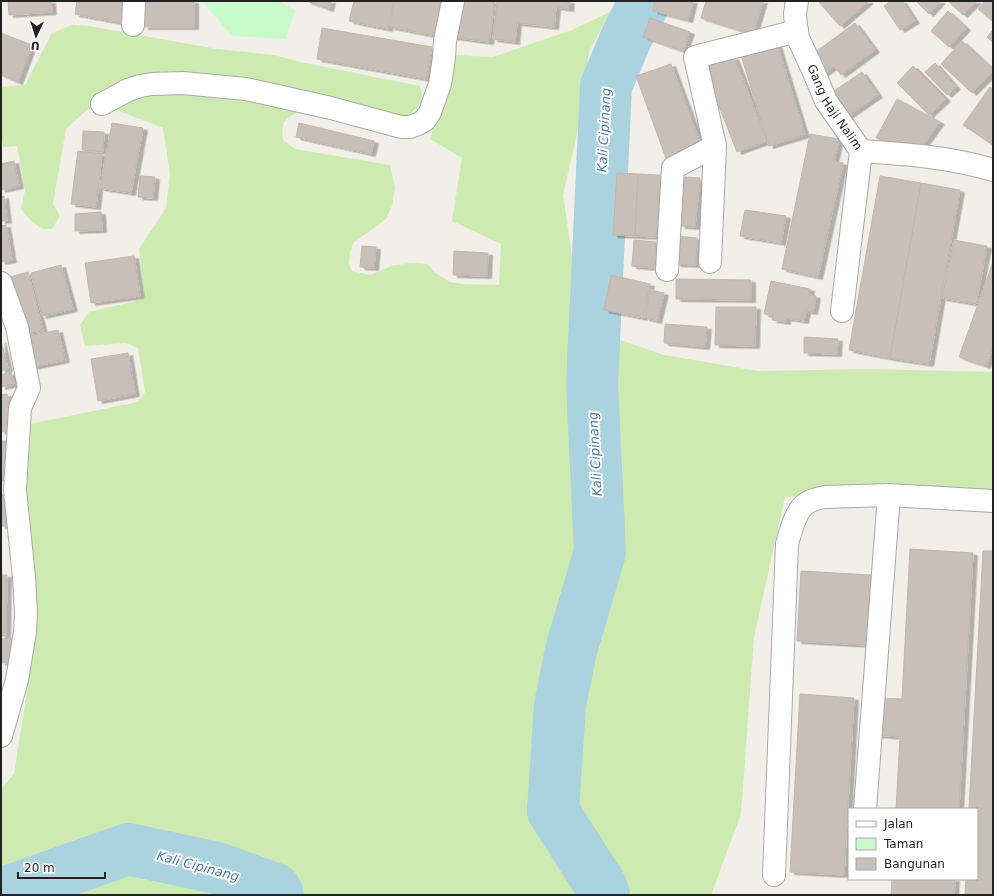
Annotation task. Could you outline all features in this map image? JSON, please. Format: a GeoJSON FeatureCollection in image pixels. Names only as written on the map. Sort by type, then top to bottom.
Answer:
{"type":"FeatureCollection","features":[{"type":"Feature","properties":{"kind":"street"},"geometry":{"type":"LineString","coordinates":[[133,25],[134,1]]}},
{"type":"Feature","properties":{"kind":"street"},"geometry":{"type":"LineString","coordinates":[[102,104],[128,90],[140,86],[183,83],[246,89],[331,108],[401,127],[410,127],[425,120],[430,112],[440,84],[445,41],[453,1]]}},
{"type":"Feature","properties":{"kind":"street","name":"Gang Haji Nalim"},"geometry":{"type":"LineString","coordinates":[[797,1],[795,14],[798,38],[826,101],[861,151],[842,311]]}},
{"type":"Feature","properties":{"kind":"street"},"geometry":{"type":"LineString","coordinates":[[710,262],[715,146],[695,58],[797,31]]}},
{"type":"Feature","properties":{"kind":"street"},"geometry":{"type":"LineString","coordinates":[[667,270],[673,168],[715,146]]}},
{"type":"Feature","properties":{"kind":"street"},"geometry":{"type":"LineString","coordinates":[[861,151],[922,155],[958,161],[993,170]]}},
{"type":"Feature","properties":{"kind":"street"},"geometry":{"type":"LineString","coordinates":[[1,283],[17,327],[29,388],[20,408],[8,489],[24,577],[26,613],[25,632],[17,680],[1,736]]}},
{"type":"Feature","properties":{"kind":"street"},"geometry":{"type":"LineString","coordinates":[[774,875],[787,544],[797,514],[805,503],[825,497],[889,495],[993,501]]}},
{"type":"Feature","properties":{"kind":"street"},"geometry":{"type":"LineString","coordinates":[[865,808],[889,495]]}},
{"type":"Feature","properties":{"kind":"green space"},"geometry":{"type":"Polygon","coordinates":[[[202,1],[280,1],[295,10],[286,39],[232,36],[202,1]]]}},
{"type":"Feature","properties":{"kind":"green space"},"geometry":{"type":"Polygon","coordinates":[[[610,12],[589,52],[577,134],[563,195],[575,277],[595,331],[664,355],[758,371],[868,369],[993,372],[993,498],[939,494],[785,497],[754,637],[741,814],[711,895],[1,895],[1,789],[14,774],[35,639],[27,565],[19,458],[30,424],[138,402],[145,392],[138,348],[126,343],[85,346],[80,325],[89,312],[145,299],[139,249],[166,208],[170,174],[163,128],[114,109],[88,109],[66,129],[53,204],[60,216],[52,229],[42,229],[30,220],[21,209],[25,190],[17,146],[3,147],[1,132],[1,87],[25,85],[52,33],[72,25],[89,26],[217,49],[274,55],[300,62],[420,86],[423,102],[408,116],[383,124],[298,112],[284,123],[282,129],[283,140],[295,149],[390,165],[395,187],[392,206],[386,219],[354,242],[350,252],[349,264],[352,271],[370,275],[391,266],[410,263],[428,264],[434,272],[450,282],[462,284],[499,285],[501,244],[452,221],[462,158],[430,139],[455,55],[493,57],[572,30],[610,12]]]}},
{"type":"Feature","properties":{"kind":"building"},"geometry":{"type":"Polygon","coordinates":[[[8,1],[51,1],[52,12],[9,15],[8,1]]]}},
{"type":"Feature","properties":{"kind":"building"},"geometry":{"type":"Polygon","coordinates":[[[77,1],[126,1],[122,23],[75,14],[77,1]]]}},
{"type":"Feature","properties":{"kind":"building"},"geometry":{"type":"Polygon","coordinates":[[[143,1],[194,1],[194,27],[144,27],[143,1]]]}},
{"type":"Feature","properties":{"kind":"building"},"geometry":{"type":"Polygon","coordinates":[[[306,1],[331,1],[329,9],[306,1]]]}},
{"type":"Feature","properties":{"kind":"building"},"geometry":{"type":"Polygon","coordinates":[[[354,1],[394,1],[388,29],[349,21],[354,1]]]}},
{"type":"Feature","properties":{"kind":"building"},"geometry":{"type":"Polygon","coordinates":[[[395,1],[434,1],[442,3],[436,36],[390,27],[395,1]]]}},
{"type":"Feature","properties":{"kind":"building"},"geometry":{"type":"Polygon","coordinates":[[[458,1],[495,1],[489,42],[451,37],[458,1]]]}},
{"type":"Feature","properties":{"kind":"building"},"geometry":{"type":"Polygon","coordinates":[[[497,1],[570,1],[569,9],[556,7],[554,27],[517,23],[515,42],[493,39],[497,1]]]}},
{"type":"Feature","properties":{"kind":"building"},"geometry":{"type":"Polygon","coordinates":[[[655,1],[693,1],[688,20],[653,11],[655,1]]]}},
{"type":"Feature","properties":{"kind":"building"},"geometry":{"type":"Polygon","coordinates":[[[706,1],[763,1],[753,34],[701,18],[706,1]]]}},
{"type":"Feature","properties":{"kind":"building"},"geometry":{"type":"Polygon","coordinates":[[[818,1],[869,1],[840,26],[818,1]]]}},
{"type":"Feature","properties":{"kind":"building"},"geometry":{"type":"Polygon","coordinates":[[[891,1],[902,1],[915,21],[900,30],[884,6],[891,1]]]}},
{"type":"Feature","properties":{"kind":"building"},"geometry":{"type":"Polygon","coordinates":[[[916,1],[941,1],[929,14],[916,1]]]}},
{"type":"Feature","properties":{"kind":"building"},"geometry":{"type":"Polygon","coordinates":[[[948,1],[977,1],[963,15],[948,1]]]}},
{"type":"Feature","properties":{"kind":"building"},"geometry":{"type":"Polygon","coordinates":[[[985,1],[993,1],[993,22],[978,9],[985,1]]]}},
{"type":"Feature","properties":{"kind":"building"},"geometry":{"type":"Polygon","coordinates":[[[948,11],[966,28],[949,47],[931,31],[948,11]]]}},
{"type":"Feature","properties":{"kind":"building"},"geometry":{"type":"Polygon","coordinates":[[[650,18],[690,32],[683,51],[643,37],[650,18]]]}},
{"type":"Feature","properties":{"kind":"building"},"geometry":{"type":"Polygon","coordinates":[[[855,23],[875,50],[841,75],[834,66],[823,74],[810,56],[855,23]]]}},
{"type":"Feature","properties":{"kind":"building"},"geometry":{"type":"Polygon","coordinates":[[[322,28],[432,47],[426,79],[317,59],[322,28]]]}},
{"type":"Feature","properties":{"kind":"building"},"geometry":{"type":"Polygon","coordinates":[[[993,30],[993,43],[987,37],[993,30]]]}},
{"type":"Feature","properties":{"kind":"building"},"geometry":{"type":"Polygon","coordinates":[[[1,33],[32,45],[18,82],[1,75],[1,33]]]}},
{"type":"Feature","properties":{"kind":"building"},"geometry":{"type":"Polygon","coordinates":[[[776,41],[805,135],[769,146],[740,52],[776,41]]]}},
{"type":"Feature","properties":{"kind":"building"},"geometry":{"type":"Polygon","coordinates":[[[962,41],[993,70],[993,72],[972,93],[941,64],[962,41]]]}},
{"type":"Feature","properties":{"kind":"building"},"geometry":{"type":"Polygon","coordinates":[[[734,57],[767,141],[737,152],[704,68],[734,57]]]}},
{"type":"Feature","properties":{"kind":"building"},"geometry":{"type":"Polygon","coordinates":[[[935,63],[956,87],[947,95],[925,72],[935,63]]]}},
{"type":"Feature","properties":{"kind":"building"},"geometry":{"type":"Polygon","coordinates":[[[671,64],[701,145],[666,158],[636,76],[671,64]]]}},
{"type":"Feature","properties":{"kind":"building"},"geometry":{"type":"Polygon","coordinates":[[[913,66],[946,99],[929,115],[897,83],[913,66]]]}},
{"type":"Feature","properties":{"kind":"building"},"geometry":{"type":"Polygon","coordinates":[[[862,72],[878,95],[848,116],[831,93],[862,72]]]}},
{"type":"Feature","properties":{"kind":"building"},"geometry":{"type":"Polygon","coordinates":[[[990,87],[993,89],[993,145],[963,125],[990,87]]]}},
{"type":"Feature","properties":{"kind":"building"},"geometry":{"type":"Polygon","coordinates":[[[897,99],[940,122],[919,151],[876,138],[897,99]]]}},
{"type":"Feature","properties":{"kind":"building"},"geometry":{"type":"Polygon","coordinates":[[[112,123],[143,128],[131,193],[100,188],[112,123]]]}},
{"type":"Feature","properties":{"kind":"building"},"geometry":{"type":"Polygon","coordinates":[[[299,123],[374,141],[371,154],[296,137],[299,123]]]}},
{"type":"Feature","properties":{"kind":"building"},"geometry":{"type":"Polygon","coordinates":[[[83,131],[104,132],[103,152],[82,150],[83,131]]]}},
{"type":"Feature","properties":{"kind":"building"},"geometry":{"type":"Polygon","coordinates":[[[810,134],[839,139],[834,161],[843,163],[818,277],[782,269],[810,134]]]}},
{"type":"Feature","properties":{"kind":"building"},"geometry":{"type":"Polygon","coordinates":[[[78,151],[102,154],[96,207],[71,204],[78,151]]]}},
{"type":"Feature","properties":{"kind":"building"},"geometry":{"type":"Polygon","coordinates":[[[14,161],[19,186],[1,190],[1,164],[14,161]]]}},
{"type":"Feature","properties":{"kind":"building"},"geometry":{"type":"Polygon","coordinates":[[[617,173],[638,174],[635,236],[613,235],[617,173]]]}},
{"type":"Feature","properties":{"kind":"building"},"geometry":{"type":"Polygon","coordinates":[[[638,174],[660,175],[656,237],[635,236],[638,174]]]}},
{"type":"Feature","properties":{"kind":"building"},"geometry":{"type":"Polygon","coordinates":[[[140,176],[155,177],[153,198],[138,197],[140,176]]]}},
{"type":"Feature","properties":{"kind":"building"},"geometry":{"type":"Polygon","coordinates":[[[880,176],[921,183],[890,358],[849,350],[880,176]]]}},
{"type":"Feature","properties":{"kind":"building"},"geometry":{"type":"Polygon","coordinates":[[[685,177],[700,178],[695,227],[681,226],[685,177]]]}},
{"type":"Feature","properties":{"kind":"building"},"geometry":{"type":"Polygon","coordinates":[[[921,183],[960,190],[929,364],[890,358],[921,183]]]}},
{"type":"Feature","properties":{"kind":"building"},"geometry":{"type":"Polygon","coordinates":[[[4,196],[7,221],[1,221],[1,197],[4,196]]]}},
{"type":"Feature","properties":{"kind":"building"},"geometry":{"type":"Polygon","coordinates":[[[745,210],[786,216],[781,243],[740,236],[745,210]]]}},
{"type":"Feature","properties":{"kind":"building"},"geometry":{"type":"Polygon","coordinates":[[[101,212],[102,230],[75,231],[75,214],[101,212]]]}},
{"type":"Feature","properties":{"kind":"building"},"geometry":{"type":"Polygon","coordinates":[[[6,225],[12,260],[1,262],[1,226],[6,225]]]}},
{"type":"Feature","properties":{"kind":"building"},"geometry":{"type":"Polygon","coordinates":[[[677,236],[697,238],[696,265],[676,264],[677,236]]]}},
{"type":"Feature","properties":{"kind":"building"},"geometry":{"type":"Polygon","coordinates":[[[634,240],[656,242],[654,268],[632,266],[634,240]]]}},
{"type":"Feature","properties":{"kind":"building"},"geometry":{"type":"Polygon","coordinates":[[[954,240],[987,246],[976,304],[942,298],[954,240]]]}},
{"type":"Feature","properties":{"kind":"building"},"geometry":{"type":"Polygon","coordinates":[[[362,246],[376,247],[374,268],[360,267],[362,246]]]}},
{"type":"Feature","properties":{"kind":"building"},"geometry":{"type":"Polygon","coordinates":[[[454,251],[488,253],[487,276],[453,275],[454,251]]]}},
{"type":"Feature","properties":{"kind":"building"},"geometry":{"type":"Polygon","coordinates":[[[134,256],[140,296],[91,303],[85,263],[134,256]]]}},
{"type":"Feature","properties":{"kind":"building"},"geometry":{"type":"Polygon","coordinates":[[[993,262],[993,346],[986,366],[959,357],[993,262]]]}},
{"type":"Feature","properties":{"kind":"building"},"geometry":{"type":"Polygon","coordinates":[[[61,265],[73,309],[42,316],[31,273],[61,265]]]}},
{"type":"Feature","properties":{"kind":"building"},"geometry":{"type":"Polygon","coordinates":[[[28,272],[43,331],[23,334],[6,278],[28,272]]]}},
{"type":"Feature","properties":{"kind":"building"},"geometry":{"type":"Polygon","coordinates":[[[611,275],[650,284],[643,318],[604,310],[611,275]]]}},
{"type":"Feature","properties":{"kind":"building"},"geometry":{"type":"Polygon","coordinates":[[[676,279],[751,280],[751,300],[676,299],[676,279]]]}},
{"type":"Feature","properties":{"kind":"building"},"geometry":{"type":"Polygon","coordinates":[[[771,281],[810,289],[809,295],[816,296],[813,312],[806,311],[804,321],[786,318],[786,322],[772,320],[773,315],[764,314],[771,281]]]}},
{"type":"Feature","properties":{"kind":"building"},"geometry":{"type":"Polygon","coordinates":[[[650,290],[664,293],[657,321],[645,318],[650,290]]]}},
{"type":"Feature","properties":{"kind":"building"},"geometry":{"type":"Polygon","coordinates":[[[716,307],[756,307],[755,346],[715,345],[716,307]]]}},
{"type":"Feature","properties":{"kind":"building"},"geometry":{"type":"Polygon","coordinates":[[[665,324],[707,327],[705,347],[664,343],[665,324]]]}},
{"type":"Feature","properties":{"kind":"building"},"geometry":{"type":"Polygon","coordinates":[[[58,330],[65,360],[27,368],[20,338],[58,330]]]}},
{"type":"Feature","properties":{"kind":"building"},"geometry":{"type":"Polygon","coordinates":[[[804,337],[838,339],[837,354],[804,353],[804,337]]]}},
{"type":"Feature","properties":{"kind":"building"},"geometry":{"type":"Polygon","coordinates":[[[1,340],[8,369],[1,371],[1,340]]]}},
{"type":"Feature","properties":{"kind":"building"},"geometry":{"type":"Polygon","coordinates":[[[128,353],[135,394],[98,401],[91,359],[128,353]]]}},
{"type":"Feature","properties":{"kind":"building"},"geometry":{"type":"Polygon","coordinates":[[[11,372],[14,384],[1,387],[1,375],[11,372]]]}},
{"type":"Feature","properties":{"kind":"building"},"geometry":{"type":"Polygon","coordinates":[[[7,394],[13,430],[1,432],[1,395],[7,394]]]}},
{"type":"Feature","properties":{"kind":"building"},"geometry":{"type":"Polygon","coordinates":[[[1,441],[6,441],[4,481],[1,481],[1,441]]]}},
{"type":"Feature","properties":{"kind":"building"},"geometry":{"type":"Polygon","coordinates":[[[11,494],[12,526],[1,526],[1,495],[11,494]]]}},
{"type":"Feature","properties":{"kind":"building"},"geometry":{"type":"Polygon","coordinates":[[[910,549],[973,553],[959,808],[896,808],[900,737],[876,735],[878,698],[902,699],[910,549]]]}},
{"type":"Feature","properties":{"kind":"building"},"geometry":{"type":"Polygon","coordinates":[[[983,551],[993,551],[993,895],[965,895],[966,880],[978,880],[978,808],[969,808],[983,551]]]}},
{"type":"Feature","properties":{"kind":"building"},"geometry":{"type":"Polygon","coordinates":[[[801,571],[871,575],[867,645],[797,641],[801,571]]]}},
{"type":"Feature","properties":{"kind":"building"},"geometry":{"type":"Polygon","coordinates":[[[1,575],[7,575],[6,636],[1,636],[1,575]]]}},
{"type":"Feature","properties":{"kind":"building"},"geometry":{"type":"Polygon","coordinates":[[[13,638],[15,662],[1,663],[1,639],[13,638]]]}},
{"type":"Feature","properties":{"kind":"building"},"geometry":{"type":"Polygon","coordinates":[[[800,694],[854,698],[844,875],[790,872],[800,694]]]}},
{"type":"Feature","properties":{"kind":"building"},"geometry":{"type":"Polygon","coordinates":[[[892,880],[955,880],[954,895],[891,895],[892,880]]]}},
{"type":"Feature","properties":{"kind":"waterway","name":"Kali Cipinang"},"geometry":{"type":"LineString","coordinates":[[604,895],[601,886],[553,811],[560,705],[571,650],[600,552],[592,384],[606,86],[627,36],[645,1]]}},
{"type":"Feature","properties":{"kind":"waterway","name":"Kali Cipinang"},"geometry":{"type":"LineString","coordinates":[[1,894],[128,849],[217,868],[275,889],[278,895]]}}]}
